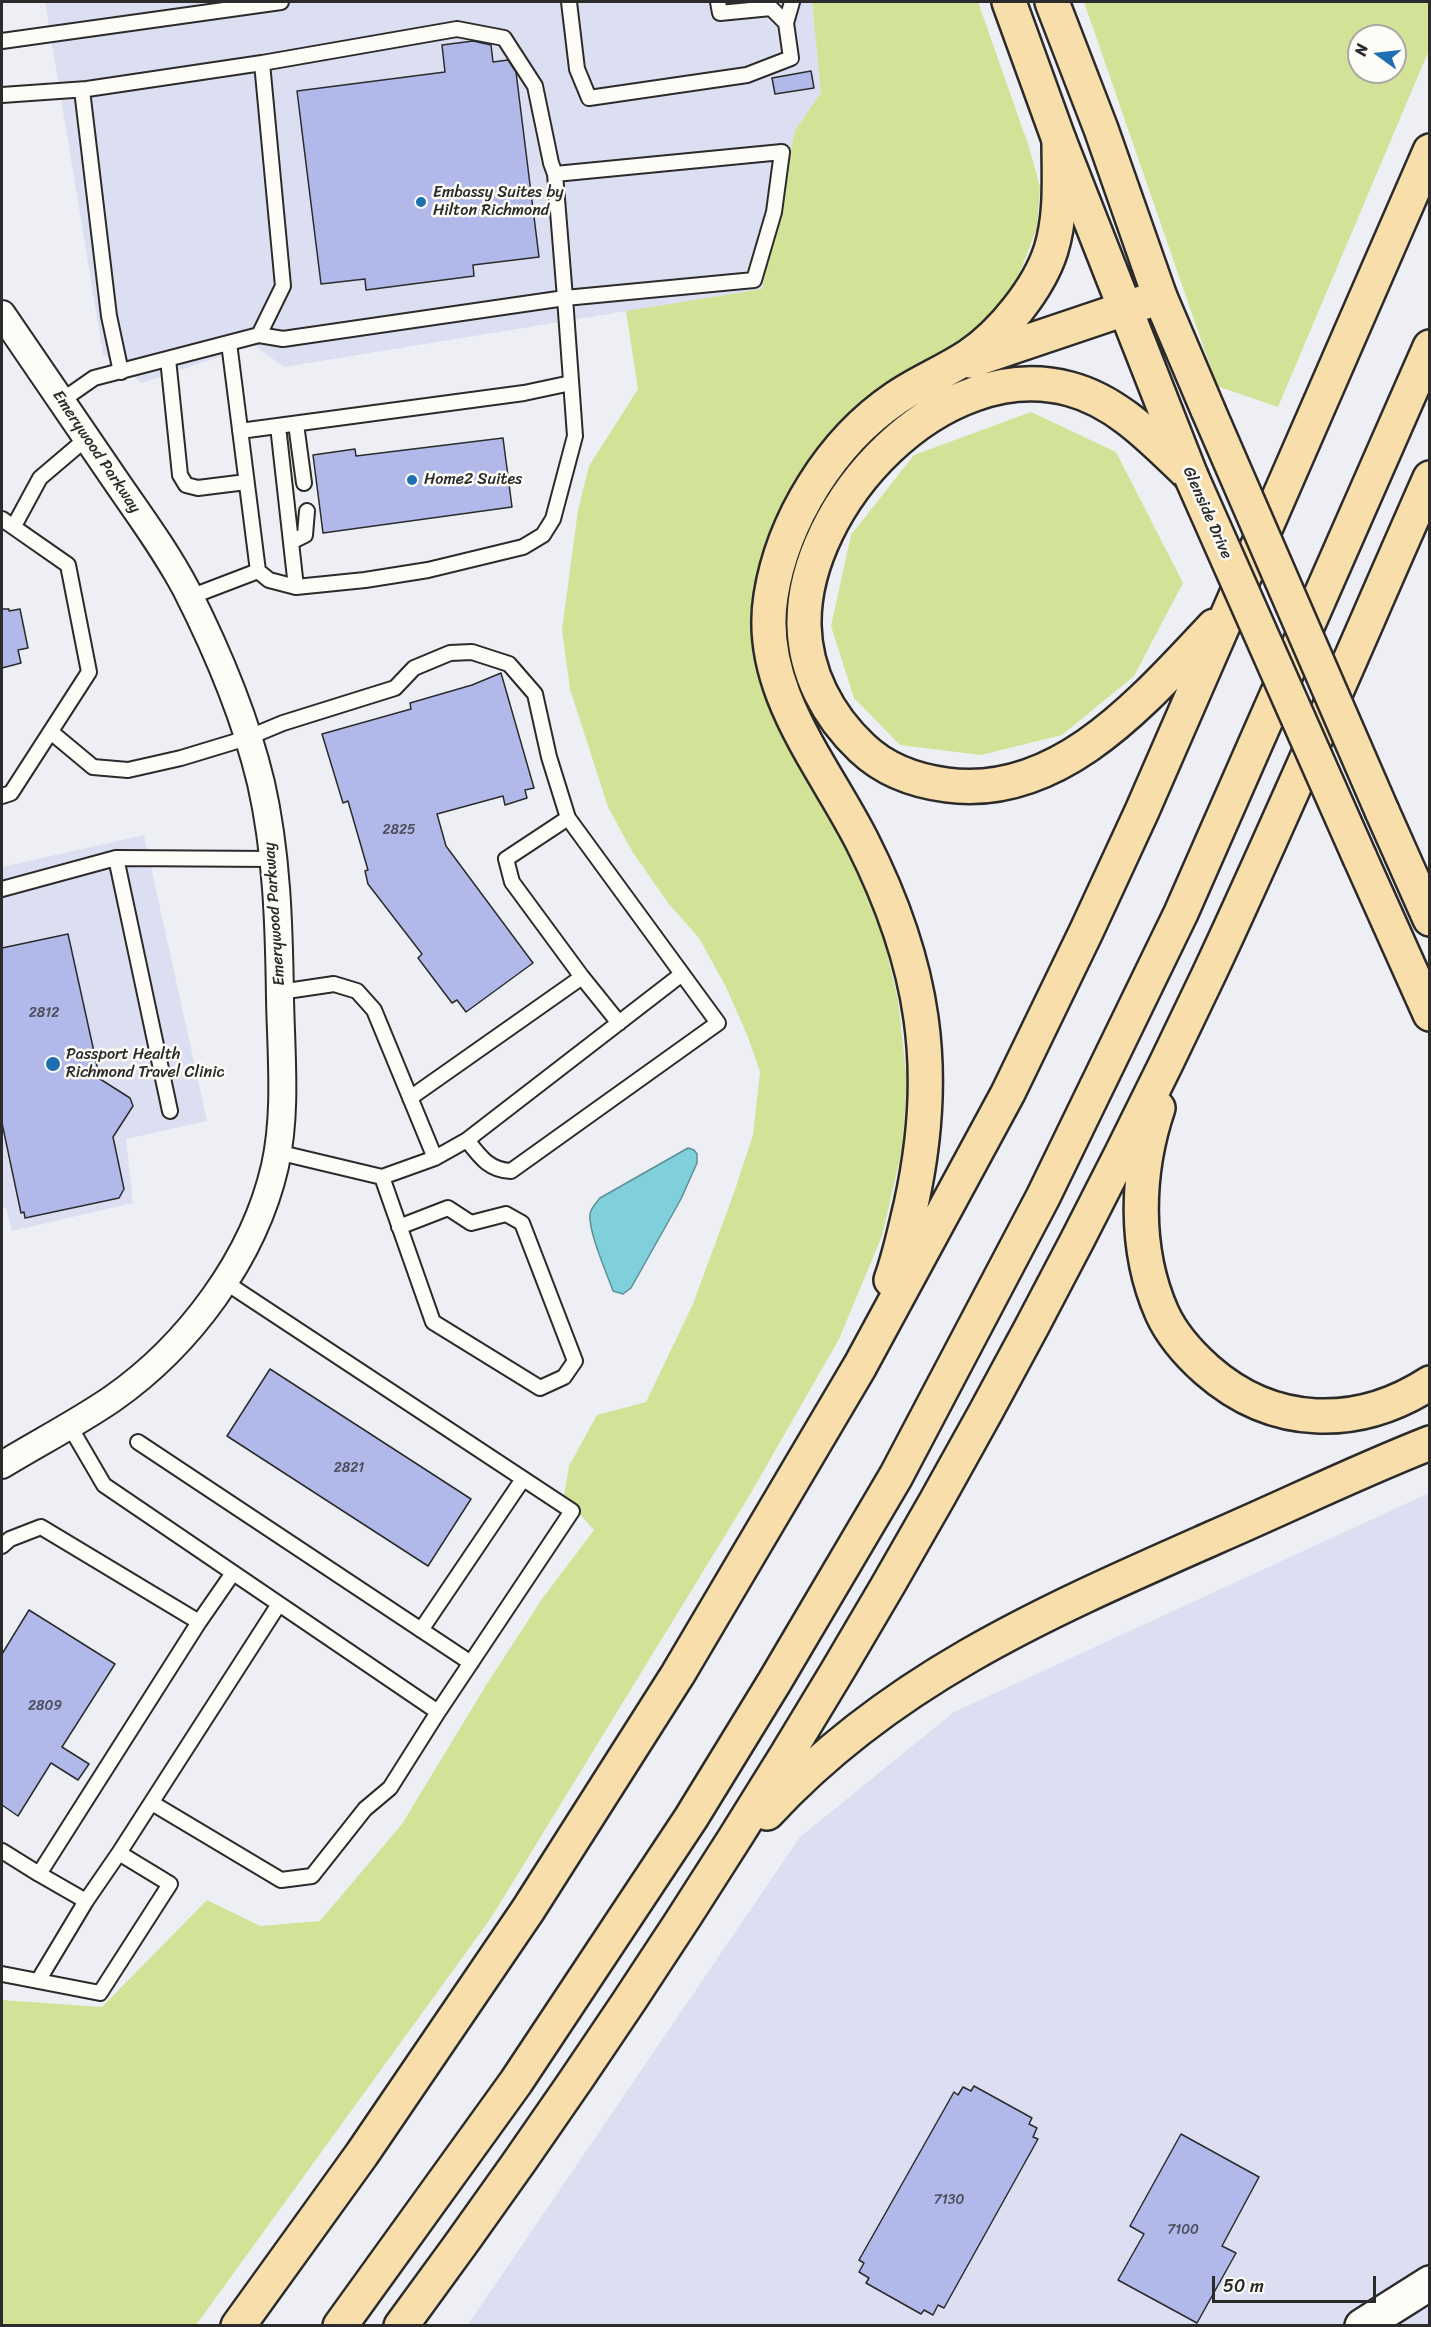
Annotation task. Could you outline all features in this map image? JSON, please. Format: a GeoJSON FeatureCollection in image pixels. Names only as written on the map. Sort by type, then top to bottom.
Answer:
{"type":"FeatureCollection","features":[{"type":"Feature","properties":{"kind":"main road","name":"Glenside Drive"},"geometry":{"type":"LineString","coordinates":[[1009,2],[1059,140],[1191,476],[1430,1014]]}},
{"type":"Feature","properties":{"kind":"main road"},"geometry":{"type":"LineString","coordinates":[[1052,2],[1101,129],[1160,297],[1430,919]]}},
{"type":"Feature","properties":{"kind":"main road"},"geometry":{"type":"LineString","coordinates":[[860,1366],[899,1260],[916,1181],[926,1109],[924,1027],[914,975],[887,894],[862,841],[784,701],[775,674],[771,648],[770,599],[777,568],[790,530],[812,488],[839,451],[867,422],[894,399],[951,367],[983,345],[1022,303],[1046,261],[1056,227],[1059,201],[1059,140]]}},
{"type":"Feature","properties":{"kind":"main road"},"geometry":{"type":"LineString","coordinates":[[238,2325],[362,2154],[528,1910],[678,1674],[860,1366],[1040,1029],[1142,811],[1430,151]]}},
{"type":"Feature","properties":{"kind":"main road"},"geometry":{"type":"LineString","coordinates":[[951,367],[1160,297]]}},
{"type":"Feature","properties":{"kind":"main road"},"geometry":{"type":"LineString","coordinates":[[340,2325],[516,2082],[684,1827],[775,1681],[896,1476],[1043,1197],[1181,913],[1430,347]]}},
{"type":"Feature","properties":{"kind":"main road"},"geometry":{"type":"LineString","coordinates":[[1191,476],[1137,426],[1109,406],[1069,389],[1041,384],[1014,383],[986,389],[960,399],[925,419],[900,437],[880,456],[851,494],[828,530],[813,564],[805,597],[804,627],[808,657],[817,686],[825,702],[846,733],[867,753],[886,766],[928,783],[961,787],[988,786],[1027,777],[1059,763],[1088,746],[1160,684],[1229,610]]}},
{"type":"Feature","properties":{"kind":"main road"},"geometry":{"type":"LineString","coordinates":[[401,2325],[533,2143],[719,1865],[870,1618],[970,1442],[1065,1263],[1208,977],[1287,805],[1430,477]]}},
{"type":"Feature","properties":{"kind":"main road"},"geometry":{"type":"LineString","coordinates":[[1208,977],[1157,1110],[1145,1164],[1142,1234],[1147,1264],[1163,1314],[1175,1336],[1194,1359],[1241,1395],[1270,1407],[1296,1414],[1336,1417],[1355,1414],[1399,1401],[1430,1383]]}},
{"type":"Feature","properties":{"kind":"main road"},"geometry":{"type":"LineString","coordinates":[[719,1865],[781,1798],[835,1749],[897,1700],[961,1658],[1089,1593],[1430,1443]]}},
{"type":"Feature","properties":{"kind":"main road"},"geometry":{"type":"LineString","coordinates":[[1362,2325],[1430,2283]]}},
{"type":"Feature","properties":{"kind":"street","name":"Emerywood Parkway"},"geometry":{"type":"LineString","coordinates":[[2,314],[134,508],[190,597],[232,690],[260,780],[273,860],[280,992],[282,1113],[277,1152],[267,1195],[252,1234],[225,1281],[201,1316],[143,1376],[110,1400],[2,1465]]}},
{"type":"Feature","properties":{"kind":"lane"},"geometry":{"type":"LineString","coordinates":[[2,41],[273,2]]}},
{"type":"Feature","properties":{"kind":"lane"},"geometry":{"type":"LineString","coordinates":[[569,2],[577,69],[589,98],[747,75],[791,58],[786,23],[792,2]]}},
{"type":"Feature","properties":{"kind":"lane"},"geometry":{"type":"LineString","coordinates":[[718,2],[720,13],[771,8],[786,23]]}},
{"type":"Feature","properties":{"kind":"lane"},"geometry":{"type":"LineString","coordinates":[[2,95],[82,90],[262,63],[457,29],[504,38],[535,86],[555,174],[565,298],[574,436],[553,519],[543,535],[523,548],[429,570],[365,580],[296,587],[269,580],[258,571],[229,343]]}},
{"type":"Feature","properties":{"kind":"lane"},"geometry":{"type":"LineString","coordinates":[[259,335],[283,286],[262,63]]}},
{"type":"Feature","properties":{"kind":"lane"},"geometry":{"type":"LineString","coordinates":[[82,90],[109,316],[121,372]]}},
{"type":"Feature","properties":{"kind":"lane"},"geometry":{"type":"LineString","coordinates":[[62,401],[94,378],[259,335],[283,339],[565,298],[754,280],[774,212],[782,152],[555,174]]}},
{"type":"Feature","properties":{"kind":"lane"},"geometry":{"type":"LineString","coordinates":[[168,359],[180,475],[186,485],[198,488],[246,482]]}},
{"type":"Feature","properties":{"kind":"lane"},"geometry":{"type":"LineString","coordinates":[[240,431],[524,393],[571,383]]}},
{"type":"Feature","properties":{"kind":"lane"},"geometry":{"type":"LineString","coordinates":[[296,424],[304,483]]}},
{"type":"Feature","properties":{"kind":"lane"},"geometry":{"type":"LineString","coordinates":[[278,426],[296,587]]}},
{"type":"Feature","properties":{"kind":"lane"},"geometry":{"type":"LineString","coordinates":[[2,796],[11,793],[89,672],[68,565],[8,522],[40,478],[87,438]]}},
{"type":"Feature","properties":{"kind":"lane"},"geometry":{"type":"LineString","coordinates":[[291,543],[305,536],[307,511]]}},
{"type":"Feature","properties":{"kind":"lane"},"geometry":{"type":"LineString","coordinates":[[190,597],[258,571]]}},
{"type":"Feature","properties":{"kind":"lane"},"geometry":{"type":"LineString","coordinates":[[51,732],[93,767],[128,770],[182,758],[395,688],[414,668],[450,653],[472,652],[509,664],[535,694],[549,757],[568,818],[718,1023],[511,1171],[499,1170],[484,1163],[467,1140]]}},
{"type":"Feature","properties":{"kind":"lane"},"geometry":{"type":"LineString","coordinates":[[568,818],[506,859],[512,882],[619,1023]]}},
{"type":"Feature","properties":{"kind":"lane"},"geometry":{"type":"LineString","coordinates":[[2,889],[116,858],[273,860]]}},
{"type":"Feature","properties":{"kind":"lane"},"geometry":{"type":"LineString","coordinates":[[116,858],[170,1111]]}},
{"type":"Feature","properties":{"kind":"lane"},"geometry":{"type":"LineString","coordinates":[[277,1152],[382,1177],[435,1158],[467,1140],[682,975]]}},
{"type":"Feature","properties":{"kind":"lane"},"geometry":{"type":"LineString","coordinates":[[410,1098],[582,977]]}},
{"type":"Feature","properties":{"kind":"lane"},"geometry":{"type":"LineString","coordinates":[[280,992],[334,984],[357,991],[374,1011],[435,1158]]}},
{"type":"Feature","properties":{"kind":"lane"},"geometry":{"type":"LineString","coordinates":[[382,1177],[399,1227],[433,1322],[540,1388],[564,1377],[575,1361],[522,1223],[506,1214],[471,1223],[448,1208],[399,1227]]}},
{"type":"Feature","properties":{"kind":"lane"},"geometry":{"type":"LineString","coordinates":[[152,1803],[281,1880],[312,1876],[365,1809],[390,1788],[572,1511],[225,1281]]}},
{"type":"Feature","properties":{"kind":"lane"},"geometry":{"type":"LineString","coordinates":[[69,1425],[104,1485],[438,1712]]}},
{"type":"Feature","properties":{"kind":"lane"},"geometry":{"type":"LineString","coordinates":[[138,1442],[471,1663]]}},
{"type":"Feature","properties":{"kind":"lane"},"geometry":{"type":"LineString","coordinates":[[421,1630],[523,1479]]}},
{"type":"Feature","properties":{"kind":"lane"},"geometry":{"type":"LineString","coordinates":[[2,1546],[10,1539],[41,1527],[199,1622]]}},
{"type":"Feature","properties":{"kind":"lane"},"geometry":{"type":"LineString","coordinates":[[39,1874],[199,1622],[233,1573]]}},
{"type":"Feature","properties":{"kind":"lane"},"geometry":{"type":"LineString","coordinates":[[38,1981],[86,1901],[152,1803],[279,1604]]}},
{"type":"Feature","properties":{"kind":"lane"},"geometry":{"type":"LineString","coordinates":[[2,1851],[86,1901]]}},
{"type":"Feature","properties":{"kind":"lane"},"geometry":{"type":"LineString","coordinates":[[2,1974],[100,1993],[170,1884],[119,1853]]}},
{"type":"Feature","properties":{"kind":"shaded area"},"geometry":{"type":"Polygon","coordinates":[[[45,2],[812,2],[821,93],[795,130],[762,289],[284,367],[254,345],[142,383],[103,354],[45,2]]]}},
{"type":"Feature","properties":{"kind":"shaded area"},"geometry":{"type":"Polygon","coordinates":[[[144,835],[207,1121],[126,1139],[133,1203],[12,1231],[6,1208],[2,1208],[2,867],[144,835]]]}},
{"type":"Feature","properties":{"kind":"shaded area"},"geometry":{"type":"Polygon","coordinates":[[[1429,1493],[1429,2325],[467,2326],[800,1837],[954,1712],[1429,1493]]]}},
{"type":"Feature","properties":{"kind":"green space"},"geometry":{"type":"Polygon","coordinates":[[[812,2],[978,2],[1029,147],[1040,187],[1037,228],[1016,282],[994,316],[828,448],[761,676],[780,734],[858,869],[883,935],[898,1000],[907,1081],[902,1150],[882,1236],[839,1339],[748,1498],[491,1918],[196,2325],[2,2325],[2,2000],[102,2007],[207,1900],[260,1926],[320,1921],[402,1824],[485,1687],[542,1599],[594,1530],[564,1496],[569,1466],[597,1415],[646,1402],[693,1304],[735,1190],[753,1135],[760,1072],[748,1037],[726,987],[699,938],[668,903],[632,851],[608,807],[570,689],[562,630],[578,510],[589,466],[638,389],[626,311],[762,289],[795,130],[821,93],[812,2]]]}},
{"type":"Feature","properties":{"kind":"green space"},"geometry":{"type":"Polygon","coordinates":[[[1084,2],[1429,2],[1429,50],[1278,407],[1217,386],[1084,2]]]}},
{"type":"Feature","properties":{"kind":"green space"},"geometry":{"type":"Polygon","coordinates":[[[1031,412],[1116,452],[1183,583],[1134,676],[1062,735],[981,755],[900,745],[854,698],[831,626],[851,535],[914,455],[1031,412]]]}},
{"type":"Feature","properties":{"kind":"water"},"geometry":{"type":"Polygon","coordinates":[[[688,1148],[697,1154],[697,1163],[681,1199],[631,1288],[623,1294],[613,1291],[592,1231],[591,1210],[600,1198],[688,1148]]]}},
{"type":"Feature","properties":{"kind":"building","name":"Embassy Suites by Hilton Richmond"},"geometry":{"type":"Polygon","coordinates":[[[473,41],[491,45],[493,62],[508,60],[516,72],[539,257],[473,265],[474,276],[366,290],[365,279],[321,284],[297,91],[445,72],[442,45],[473,41]]]}},
{"type":"Feature","properties":{"kind":"building"},"geometry":{"type":"Polygon","coordinates":[[[811,71],[814,88],[775,94],[772,78],[811,71]]]}},
{"type":"Feature","properties":{"kind":"building","name":"Home2 Suites"},"geometry":{"type":"Polygon","coordinates":[[[503,438],[512,507],[323,533],[313,455],[355,449],[356,456],[503,438]]]}},
{"type":"Feature","properties":{"kind":"building"},"geometry":{"type":"Polygon","coordinates":[[[2,609],[9,609],[9,611],[20,609],[28,648],[18,650],[21,663],[2,668],[2,609]]]}},
{"type":"Feature","properties":{"kind":"building"},"geometry":{"type":"Polygon","coordinates":[[[501,673],[534,788],[525,790],[527,798],[505,805],[503,796],[437,814],[446,846],[533,963],[466,1012],[457,1000],[452,1003],[418,958],[422,954],[368,884],[365,871],[368,870],[348,801],[343,803],[322,734],[411,709],[410,703],[472,685],[501,673]]]}},
{"type":"Feature","properties":{"kind":"building"},"geometry":{"type":"Polygon","coordinates":[[[68,934],[100,1079],[130,1098],[133,1106],[113,1137],[124,1189],[119,1198],[25,1218],[24,1212],[21,1213],[2,1123],[2,948],[68,934]]]}},
{"type":"Feature","properties":{"kind":"building"},"geometry":{"type":"Polygon","coordinates":[[[270,1369],[471,1499],[428,1566],[227,1436],[270,1369]]]}},
{"type":"Feature","properties":{"kind":"building"},"geometry":{"type":"Polygon","coordinates":[[[29,1610],[115,1664],[62,1747],[89,1764],[78,1780],[51,1763],[18,1816],[2,1805],[2,1654],[29,1610]]]}},
{"type":"Feature","properties":{"kind":"building"},"geometry":{"type":"Polygon","coordinates":[[[974,2086],[1032,2118],[1029,2124],[1037,2128],[1033,2137],[1038,2139],[944,2308],[938,2305],[933,2315],[924,2310],[921,2314],[866,2283],[869,2278],[859,2272],[864,2263],[859,2260],[954,2092],[958,2095],[963,2087],[971,2091],[974,2086]]]}},
{"type":"Feature","properties":{"kind":"building"},"geometry":{"type":"Polygon","coordinates":[[[1181,2134],[1259,2177],[1222,2246],[1236,2253],[1197,2323],[1118,2280],[1144,2234],[1130,2226],[1181,2134]]]}},
{"type":"Feature","properties":{"kind":"place","name":"Embassy Suites by Hilton Richmond"},"geometry":{"type":"Point","coordinates":[421,202]}},
{"type":"Feature","properties":{"kind":"place","name":"Home2 Suites"},"geometry":{"type":"Point","coordinates":[412,480]}},
{"type":"Feature","properties":{"kind":"place","name":"Passport Health Richmond Travel Clinic"},"geometry":{"type":"Point","coordinates":[53,1064]}}]}
